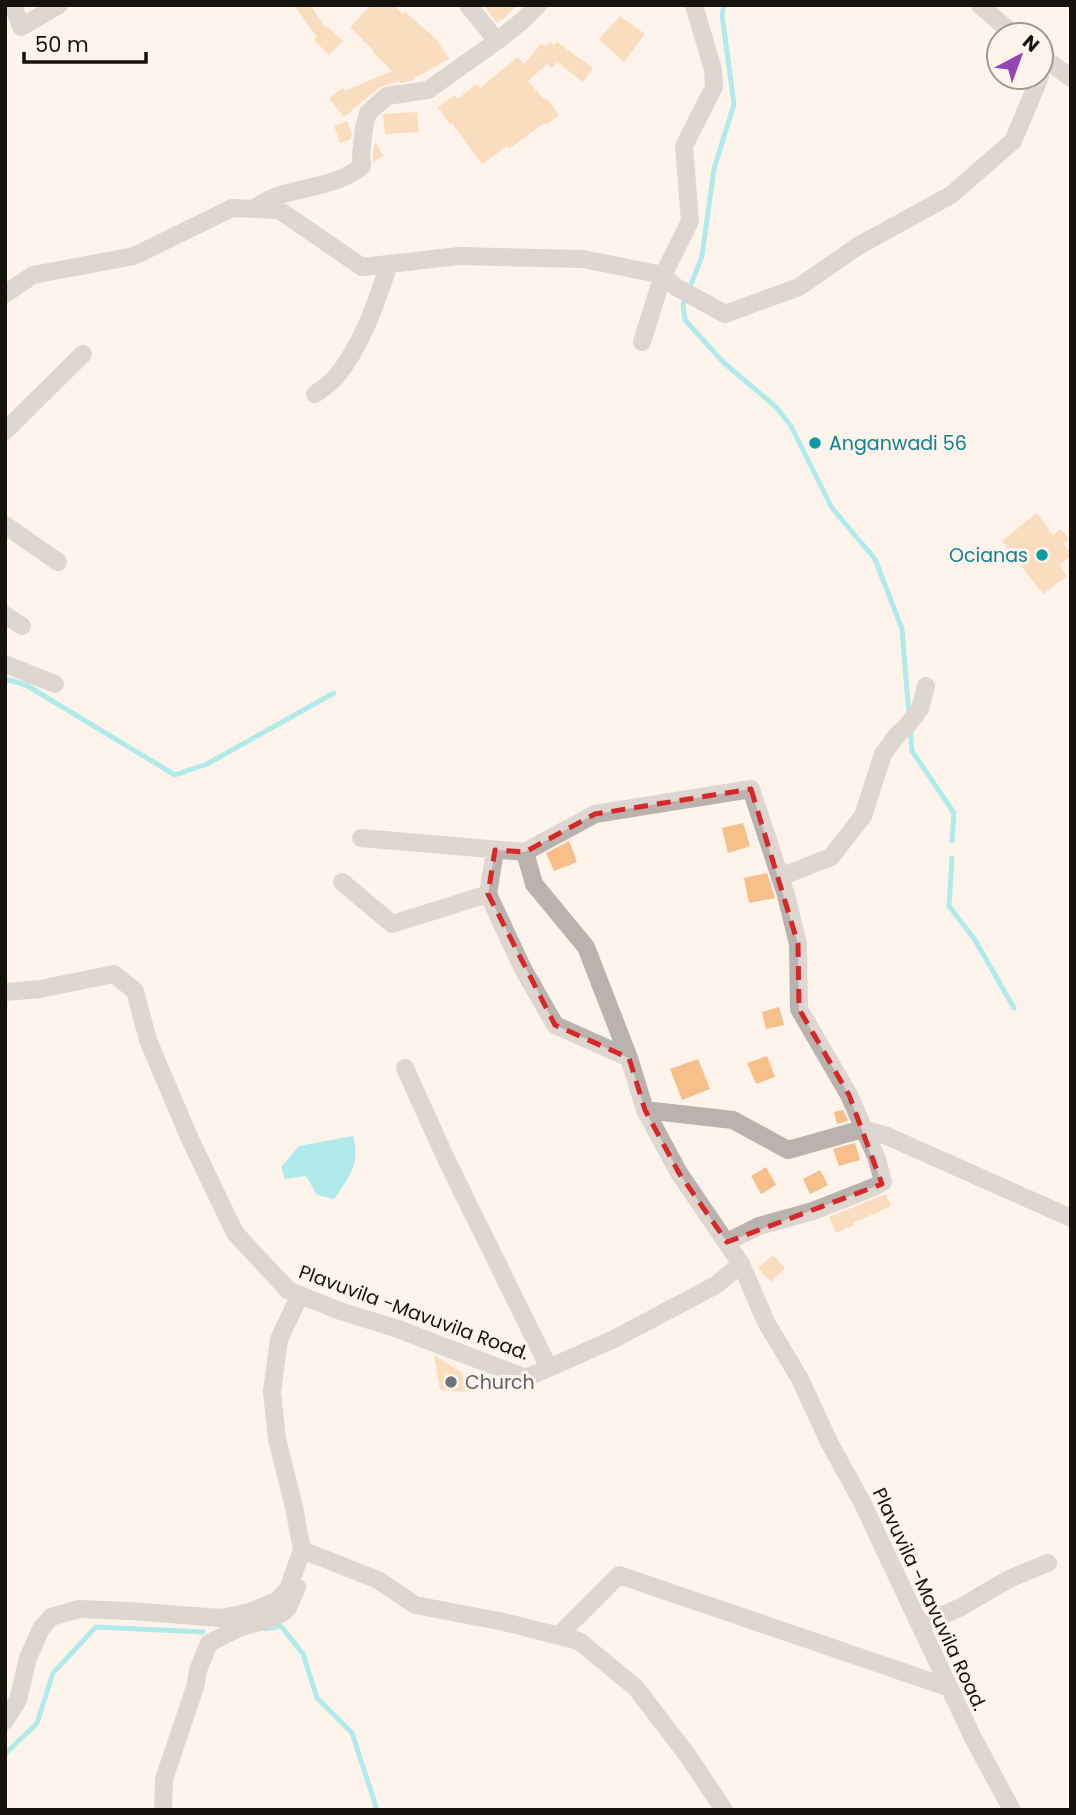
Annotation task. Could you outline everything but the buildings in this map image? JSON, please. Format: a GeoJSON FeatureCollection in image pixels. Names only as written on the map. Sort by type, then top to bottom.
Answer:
{"type":"FeatureCollection","features":[{"type":"Feature","properties":{"kind":"street"},"geometry":{"type":"LineString","coordinates":[[13,5],[21,27],[59,5]]}},
{"type":"Feature","properties":{"kind":"street"},"geometry":{"type":"LineString","coordinates":[[468,5],[497,41]]}},
{"type":"Feature","properties":{"kind":"street"},"geometry":{"type":"LineString","coordinates":[[254,209],[263,201],[334,182],[354,173],[362,166],[361,154],[368,113],[387,96],[428,90],[523,21],[538,5]]}},
{"type":"Feature","properties":{"kind":"street"},"geometry":{"type":"LineString","coordinates":[[642,342],[663,275],[690,221],[684,146],[714,88],[713,70],[694,5]]}},
{"type":"Feature","properties":{"kind":"street"},"geometry":{"type":"LineString","coordinates":[[979,5],[998,21]]}},
{"type":"Feature","properties":{"kind":"street"},"geometry":{"type":"LineString","coordinates":[[5,293],[33,275],[134,257],[233,208],[279,210],[362,267],[459,256],[583,259],[663,275],[679,289],[725,314],[799,287],[858,246],[951,195],[1013,141],[1033,91]]}},
{"type":"Feature","properties":{"kind":"street"},"geometry":{"type":"LineString","coordinates":[[315,394],[335,379],[354,350],[373,313],[390,264]]}},
{"type":"Feature","properties":{"kind":"street"},"geometry":{"type":"LineString","coordinates":[[5,431],[83,354]]}},
{"type":"Feature","properties":{"kind":"street"},"geometry":{"type":"LineString","coordinates":[[5,525],[58,562]]}},
{"type":"Feature","properties":{"kind":"street"},"geometry":{"type":"LineString","coordinates":[[5,615],[22,626]]}},
{"type":"Feature","properties":{"kind":"street"},"geometry":{"type":"LineString","coordinates":[[5,664],[55,684]]}},
{"type":"Feature","properties":{"kind":"street"},"geometry":{"type":"LineString","coordinates":[[780,877],[831,857],[863,816],[883,754],[918,711],[926,686]]}},
{"type":"Feature","properties":{"kind":"street"},"geometry":{"type":"LineString","coordinates":[[361,838],[525,852],[595,814],[751,789],[780,877],[798,944],[799,1009],[849,1095],[877,1159],[882,1184],[813,1211],[759,1226],[727,1242]]}},
{"type":"Feature","properties":{"kind":"street"},"geometry":{"type":"LineString","coordinates":[[495,850],[488,894],[523,970],[555,1025],[629,1058]]}},
{"type":"Feature","properties":{"kind":"street"},"geometry":{"type":"LineString","coordinates":[[525,852],[534,884],[586,947],[629,1058],[645,1110],[679,1173],[741,1264]]}},
{"type":"Feature","properties":{"kind":"street"},"geometry":{"type":"LineString","coordinates":[[342,882],[392,924],[488,894]]}},
{"type":"Feature","properties":{"kind":"street","name":"Plavuvila -Mavuvila Road."},"geometry":{"type":"LineString","coordinates":[[7,991],[40,989],[114,974],[135,991],[148,1040],[189,1137],[235,1233],[293,1298],[398,1329],[526,1378],[614,1339],[716,1285],[741,1264],[766,1322],[800,1379],[830,1444],[862,1502],[973,1738],[1012,1810]]}},
{"type":"Feature","properties":{"kind":"street"},"geometry":{"type":"LineString","coordinates":[[405,1068],[447,1161],[549,1368]]}},
{"type":"Feature","properties":{"kind":"street"},"geometry":{"type":"LineString","coordinates":[[645,1110],[733,1120],[788,1150],[863,1129],[887,1136],[1071,1217]]}},
{"type":"Feature","properties":{"kind":"street"},"geometry":{"type":"LineString","coordinates":[[163,1810],[164,1780],[209,1643],[282,1613],[288,1608],[305,1567],[277,1439],[272,1392],[279,1339],[293,1298]]}},
{"type":"Feature","properties":{"kind":"street"},"geometry":{"type":"LineString","coordinates":[[302,1550],[378,1580],[415,1605],[504,1622],[579,1641],[636,1688],[688,1756],[724,1810]]}},
{"type":"Feature","properties":{"kind":"street"},"geometry":{"type":"LineString","coordinates":[[5,1721],[18,1700],[28,1658],[41,1629],[51,1617],[79,1609],[221,1618],[250,1612],[278,1600],[288,1589],[302,1550]]}},
{"type":"Feature","properties":{"kind":"street"},"geometry":{"type":"LineString","coordinates":[[921,1625],[961,1607],[1009,1579],[1048,1563]]}},
{"type":"Feature","properties":{"kind":"street"},"geometry":{"type":"LineString","coordinates":[[558,1636],[619,1575],[950,1688]]}},
{"type":"Feature","properties":{"kind":"highlighted area"},"geometry":{"type":"Polygon","coordinates":[[[751,789],[798,944],[799,1009],[849,1095],[882,1184],[727,1242],[679,1173],[645,1110],[629,1058],[555,1025],[488,894],[495,850],[525,852],[595,814],[751,789]]]}},
{"type":"Feature","properties":{"kind":"water"},"geometry":{"type":"Polygon","coordinates":[[[353,1136],[356,1154],[352,1170],[334,1199],[317,1195],[306,1176],[285,1179],[281,1167],[299,1146],[353,1136]]]}},
{"type":"Feature","properties":{"kind":"waterway"},"geometry":{"type":"LineString","coordinates":[[724,5],[722,15],[734,104],[714,169],[702,256],[683,305],[685,320],[723,362],[776,407],[791,426],[832,508],[875,559],[902,629],[909,715]]}},
{"type":"Feature","properties":{"kind":"waterway"},"geometry":{"type":"LineString","coordinates":[[5,679],[26,685],[175,775],[207,764],[334,693]]}},
{"type":"Feature","properties":{"kind":"waterway"},"geometry":{"type":"LineString","coordinates":[[910,728],[912,751],[954,813],[952,841]]}},
{"type":"Feature","properties":{"kind":"waterway"},"geometry":{"type":"LineString","coordinates":[[952,858],[949,906],[975,940],[1014,1008]]}},
{"type":"Feature","properties":{"kind":"waterway"},"geometry":{"type":"LineString","coordinates":[[266,1629],[281,1626],[303,1654],[317,1698],[352,1733],[377,1810]]}},
{"type":"Feature","properties":{"kind":"waterway"},"geometry":{"type":"LineString","coordinates":[[5,1754],[37,1723],[53,1673],[96,1627],[203,1632]]}},
{"type":"Feature","properties":{"kind":"place","name":"Anganwadi 56"},"geometry":{"type":"Point","coordinates":[815,443]}},
{"type":"Feature","properties":{"kind":"place","name":"Ocianas"},"geometry":{"type":"Point","coordinates":[1042,555]}},
{"type":"Feature","properties":{"kind":"place","name":"Church"},"geometry":{"type":"Point","coordinates":[451,1382]}}]}
